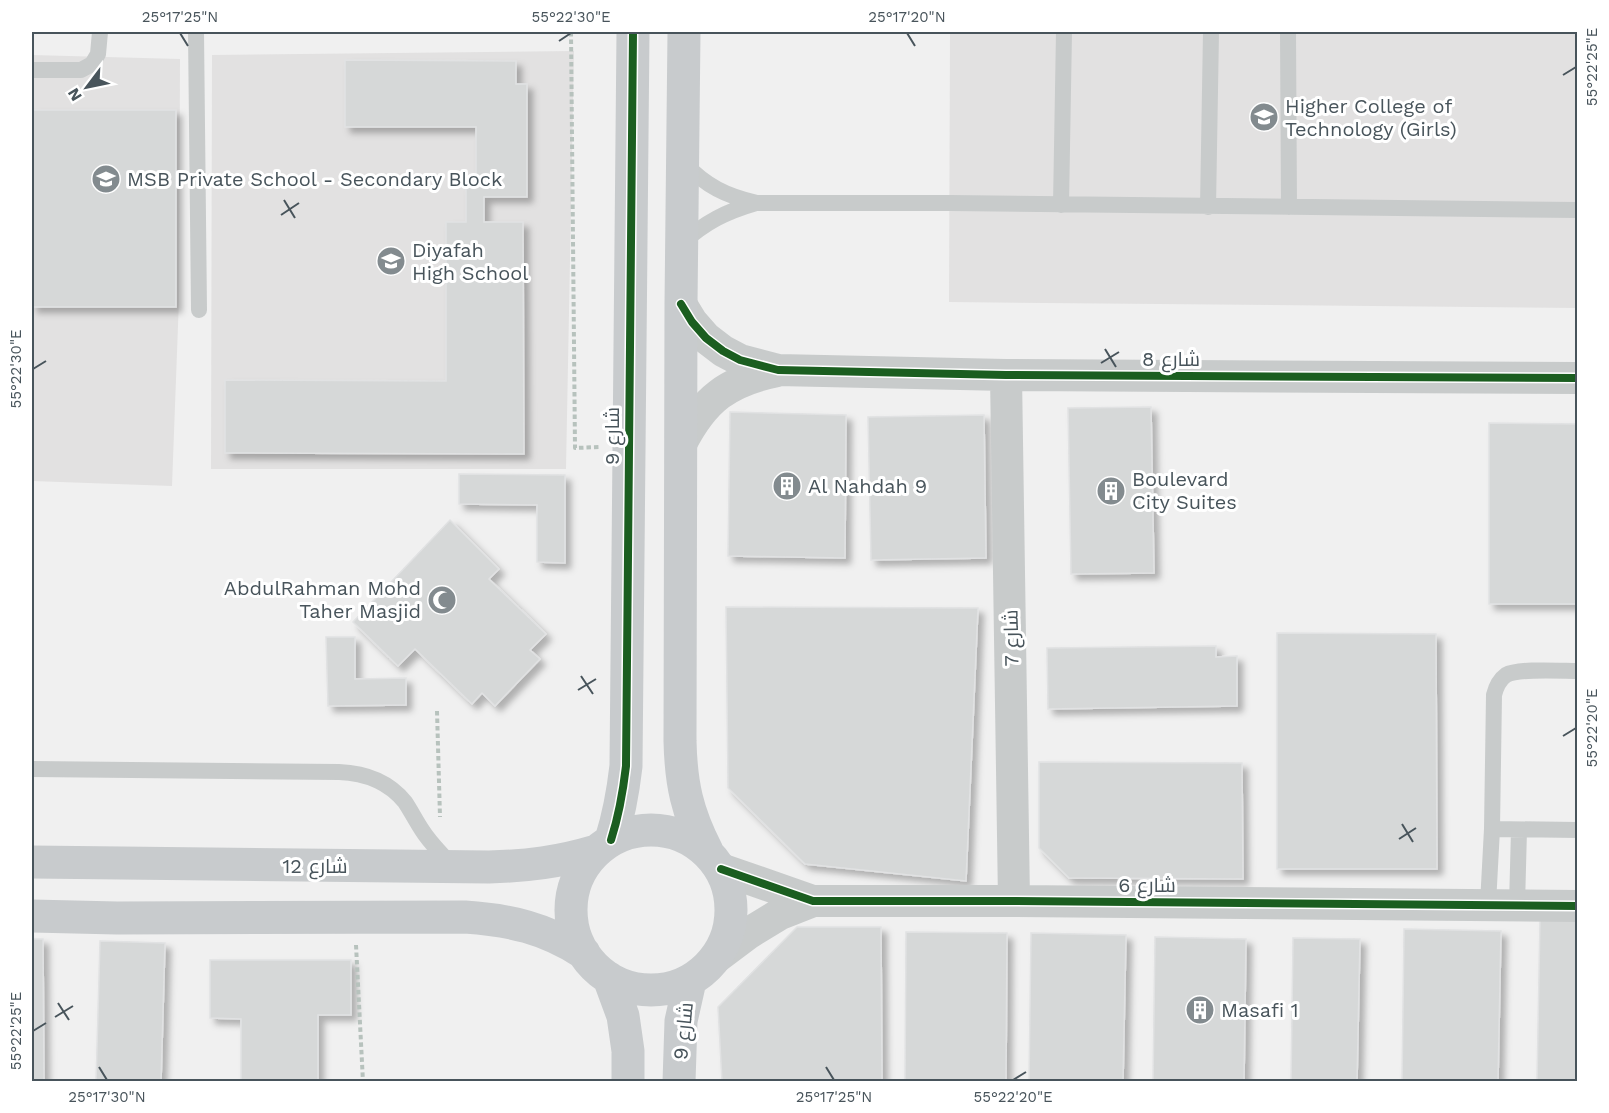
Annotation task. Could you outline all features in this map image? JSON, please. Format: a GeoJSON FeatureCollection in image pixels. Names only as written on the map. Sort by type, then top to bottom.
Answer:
{"type":"FeatureCollection","features":[{"type":"Feature","properties":{"kind":"street","name":"شارع 9"},"geometry":{"type":"LineString","coordinates":[[603,845],[620,808],[626,766],[633,32]]}},
{"type":"Feature","properties":{"kind":"street"},"geometry":{"type":"LineString","coordinates":[[684,32],[680,764],[688,808],[696,830],[714,860],[731,898],[730,929],[717,957],[705,971],[690,981],[663,990],[635,989],[609,978],[595,967],[584,953],[574,933],[571,910],[574,889],[582,868],[603,845],[630,832],[650,829],[671,831],[690,839],[714,860]]}},
{"type":"Feature","properties":{"kind":"street","name":"شارع 8"},"geometry":{"type":"LineString","coordinates":[[681,304],[692,322],[706,338],[723,351],[740,360],[778,370],[1006,375],[1578,378]]}},
{"type":"Feature","properties":{"kind":"street","name":"شارع 8"},"geometry":{"type":"LineString","coordinates":[[681,444],[697,416],[720,394],[738,382],[778,370]]}},
{"type":"Feature","properties":{"kind":"street","name":"شارع 7"},"geometry":{"type":"LineString","coordinates":[[1006,375],[1014,901]]}},
{"type":"Feature","properties":{"kind":"street","name":"شارع 12"},"geometry":{"type":"LineString","coordinates":[[32,862],[447,860],[507,867],[570,859],[603,845]]}},
{"type":"Feature","properties":{"kind":"street","name":"شارع 6"},"geometry":{"type":"LineString","coordinates":[[714,860],[813,901]]}},
{"type":"Feature","properties":{"kind":"street","name":"شارع 6"},"geometry":{"type":"LineString","coordinates":[[717,957],[748,933],[780,914],[813,901],[1578,906]]}},
{"type":"Feature","properties":{"kind":"street"},"geometry":{"type":"LineString","coordinates":[[32,916],[117,918],[465,917],[494,919],[523,925],[565,941],[584,953]]}},
{"type":"Feature","properties":{"kind":"street"},"geometry":{"type":"LineString","coordinates":[[609,978],[623,1016],[628,1051],[627,1082]]}},
{"type":"Feature","properties":{"kind":"street","name":"شارع 9"},"geometry":{"type":"LineString","coordinates":[[679,1082],[681,1021],[690,981]]}},
{"type":"Feature","properties":{"kind":"lane"},"geometry":{"type":"LineString","coordinates":[[32,70],[81,70],[92,64],[98,54],[100,32]]}},
{"type":"Feature","properties":{"kind":"lane"},"geometry":{"type":"LineString","coordinates":[[196,32],[199,310]]}},
{"type":"Feature","properties":{"kind":"lane"},"geometry":{"type":"LineString","coordinates":[[1061,205],[1064,32]]}},
{"type":"Feature","properties":{"kind":"lane"},"geometry":{"type":"LineString","coordinates":[[1208,207],[1211,32]]}},
{"type":"Feature","properties":{"kind":"lane"},"geometry":{"type":"LineString","coordinates":[[1288,32],[1288,207]]}},
{"type":"Feature","properties":{"kind":"lane"},"geometry":{"type":"LineString","coordinates":[[682,161],[694,174],[716,189],[757,203],[1578,210]]}},
{"type":"Feature","properties":{"kind":"lane"},"geometry":{"type":"LineString","coordinates":[[682,243],[714,218],[757,203]]}},
{"type":"Feature","properties":{"kind":"lane"},"geometry":{"type":"LineString","coordinates":[[1503,905],[1492,829],[1494,695],[1498,684],[1507,675],[1518,671],[1578,671]]}},
{"type":"Feature","properties":{"kind":"lane"},"geometry":{"type":"LineString","coordinates":[[32,769],[354,773],[368,776],[394,791],[405,802],[430,843],[447,860]]}},
{"type":"Feature","properties":{"kind":"lane"},"geometry":{"type":"LineString","coordinates":[[1492,829],[1578,830]]}},
{"type":"Feature","properties":{"kind":"lane"},"geometry":{"type":"LineString","coordinates":[[1503,905],[1519,830]]}},
{"type":"Feature","properties":{"kind":"path"},"geometry":{"type":"LineString","coordinates":[[571,32],[575,447],[628,447]]}},
{"type":"Feature","properties":{"kind":"path"},"geometry":{"type":"LineString","coordinates":[[437,711],[447,860]]}},
{"type":"Feature","properties":{"kind":"path"},"geometry":{"type":"LineString","coordinates":[[354,918],[363,1082]]}},
{"type":"Feature","properties":{"kind":"shaded area","name":"Higher College of Technology (Girls)"},"geometry":{"type":"Polygon","coordinates":[[[950,32],[1577,32],[1577,308],[949,302],[950,32]]]}},
{"type":"Feature","properties":{"kind":"shaded area","name":"Diyafah High School"},"geometry":{"type":"Polygon","coordinates":[[[574,51],[566,469],[211,469],[212,55],[574,51]]]}},
{"type":"Feature","properties":{"kind":"shaded area","name":"MSB Private School - Secondary Block"},"geometry":{"type":"Polygon","coordinates":[[[32,55],[180,59],[179,299],[172,486],[32,481],[32,55]]]}},
{"type":"Feature","properties":{"kind":"building"},"geometry":{"type":"Polygon","coordinates":[[[345,60],[516,61],[516,84],[527,84],[527,197],[484,197],[484,222],[523,222],[524,454],[225,453],[225,380],[446,381],[446,222],[466,222],[466,186],[476,186],[476,127],[345,127],[345,60]]]}},
{"type":"Feature","properties":{"kind":"building"},"geometry":{"type":"Polygon","coordinates":[[[32,110],[176,110],[176,307],[32,307],[32,110]]]}},
{"type":"Feature","properties":{"kind":"building","name":"Boulevard City Suites"},"geometry":{"type":"Polygon","coordinates":[[[1151,407],[1154,573],[1071,574],[1068,408],[1151,407]]]}},
{"type":"Feature","properties":{"kind":"building","name":"Al Nahdah 9"},"geometry":{"type":"Polygon","coordinates":[[[730,412],[846,415],[845,558],[728,556],[730,412]]]}},
{"type":"Feature","properties":{"kind":"building"},"geometry":{"type":"Polygon","coordinates":[[[984,415],[986,558],[871,560],[868,417],[984,415]]]}},
{"type":"Feature","properties":{"kind":"building"},"geometry":{"type":"Polygon","coordinates":[[[1489,423],[1578,424],[1578,604],[1489,604],[1489,423]]]}},
{"type":"Feature","properties":{"kind":"building"},"geometry":{"type":"Polygon","coordinates":[[[459,474],[565,475],[565,563],[537,562],[537,505],[459,504],[459,474]]]}},
{"type":"Feature","properties":{"kind":"building","name":"AbdulRahman Mohd Taher Masjid"},"geometry":{"type":"Polygon","coordinates":[[[450,520],[499,569],[489,579],[546,634],[530,650],[540,659],[495,706],[482,693],[472,704],[415,649],[398,666],[353,622],[450,520]]]}},
{"type":"Feature","properties":{"kind":"building"},"geometry":{"type":"Polygon","coordinates":[[[726,607],[978,608],[966,881],[805,864],[728,788],[726,607]]]}},
{"type":"Feature","properties":{"kind":"building"},"geometry":{"type":"Polygon","coordinates":[[[1277,633],[1436,634],[1437,869],[1277,869],[1277,633]]]}},
{"type":"Feature","properties":{"kind":"building"},"geometry":{"type":"Polygon","coordinates":[[[326,637],[355,637],[355,679],[406,678],[406,705],[328,706],[326,637]]]}},
{"type":"Feature","properties":{"kind":"building"},"geometry":{"type":"Polygon","coordinates":[[[1216,646],[1216,657],[1237,656],[1237,706],[1048,709],[1047,648],[1216,646]]]}},
{"type":"Feature","properties":{"kind":"building"},"geometry":{"type":"Polygon","coordinates":[[[1039,762],[1242,763],[1243,879],[1069,878],[1039,848],[1039,762]]]}},
{"type":"Feature","properties":{"kind":"building"},"geometry":{"type":"Polygon","coordinates":[[[1540,919],[1578,920],[1578,1080],[1537,1080],[1540,919]]]}},
{"type":"Feature","properties":{"kind":"building"},"geometry":{"type":"Polygon","coordinates":[[[797,927],[881,927],[882,1082],[722,1082],[718,1007],[797,927]]]}},
{"type":"Feature","properties":{"kind":"building"},"geometry":{"type":"Polygon","coordinates":[[[1404,929],[1501,931],[1498,1082],[1402,1082],[1404,929]]]}},
{"type":"Feature","properties":{"kind":"building"},"geometry":{"type":"Polygon","coordinates":[[[906,932],[1007,933],[1006,1082],[905,1082],[906,932]]]}},
{"type":"Feature","properties":{"kind":"building"},"geometry":{"type":"Polygon","coordinates":[[[1031,933],[1126,935],[1123,1082],[1029,1082],[1031,933]]]}},
{"type":"Feature","properties":{"kind":"building","name":"Masafi 1"},"geometry":{"type":"Polygon","coordinates":[[[1155,937],[1246,939],[1244,1082],[1153,1082],[1155,937]]]}},
{"type":"Feature","properties":{"kind":"building"},"geometry":{"type":"Polygon","coordinates":[[[1293,938],[1360,939],[1357,1082],[1291,1082],[1293,938]]]}},
{"type":"Feature","properties":{"kind":"building"},"geometry":{"type":"Polygon","coordinates":[[[32,939],[43,939],[44,1082],[32,1082],[32,939]]]}},
{"type":"Feature","properties":{"kind":"building"},"geometry":{"type":"Polygon","coordinates":[[[100,941],[165,943],[161,1082],[96,1082],[100,941]]]}},
{"type":"Feature","properties":{"kind":"building"},"geometry":{"type":"Polygon","coordinates":[[[210,960],[351,960],[351,1015],[318,1015],[318,1082],[241,1082],[241,1019],[210,1018],[210,960]]]}},
{"type":"Feature","properties":{"kind":"cycle path"},"geometry":{"type":"LineString","coordinates":[[611,840],[626,766],[633,32]]}},
{"type":"Feature","properties":{"kind":"cycle path"},"geometry":{"type":"LineString","coordinates":[[681,304],[692,322],[706,338],[723,351],[740,360],[778,370],[1006,375],[1578,378]]}},
{"type":"Feature","properties":{"kind":"cycle path"},"geometry":{"type":"LineString","coordinates":[[721,869],[813,901],[1578,906]]}},
{"type":"Feature","properties":{"kind":"place","name":"Higher College of Technology (Girls)"},"geometry":{"type":"Point","coordinates":[1264,117]}},
{"type":"Feature","properties":{"kind":"place","name":"MSB Private School - Secondary Block"},"geometry":{"type":"Point","coordinates":[106,179]}},
{"type":"Feature","properties":{"kind":"place","name":"Diyafah High School"},"geometry":{"type":"Point","coordinates":[391,261]}},
{"type":"Feature","properties":{"kind":"place","name":"Al Nahdah 9"},"geometry":{"type":"Point","coordinates":[787,486]}},
{"type":"Feature","properties":{"kind":"place","name":"Boulevard City Suites"},"geometry":{"type":"Point","coordinates":[1111,491]}},
{"type":"Feature","properties":{"kind":"place","name":"AbdulRahman Mohd Taher Masjid"},"geometry":{"type":"Point","coordinates":[442,600]}},
{"type":"Feature","properties":{"kind":"place","name":"Masafi 1"},"geometry":{"type":"Point","coordinates":[1200,1010]}}]}
